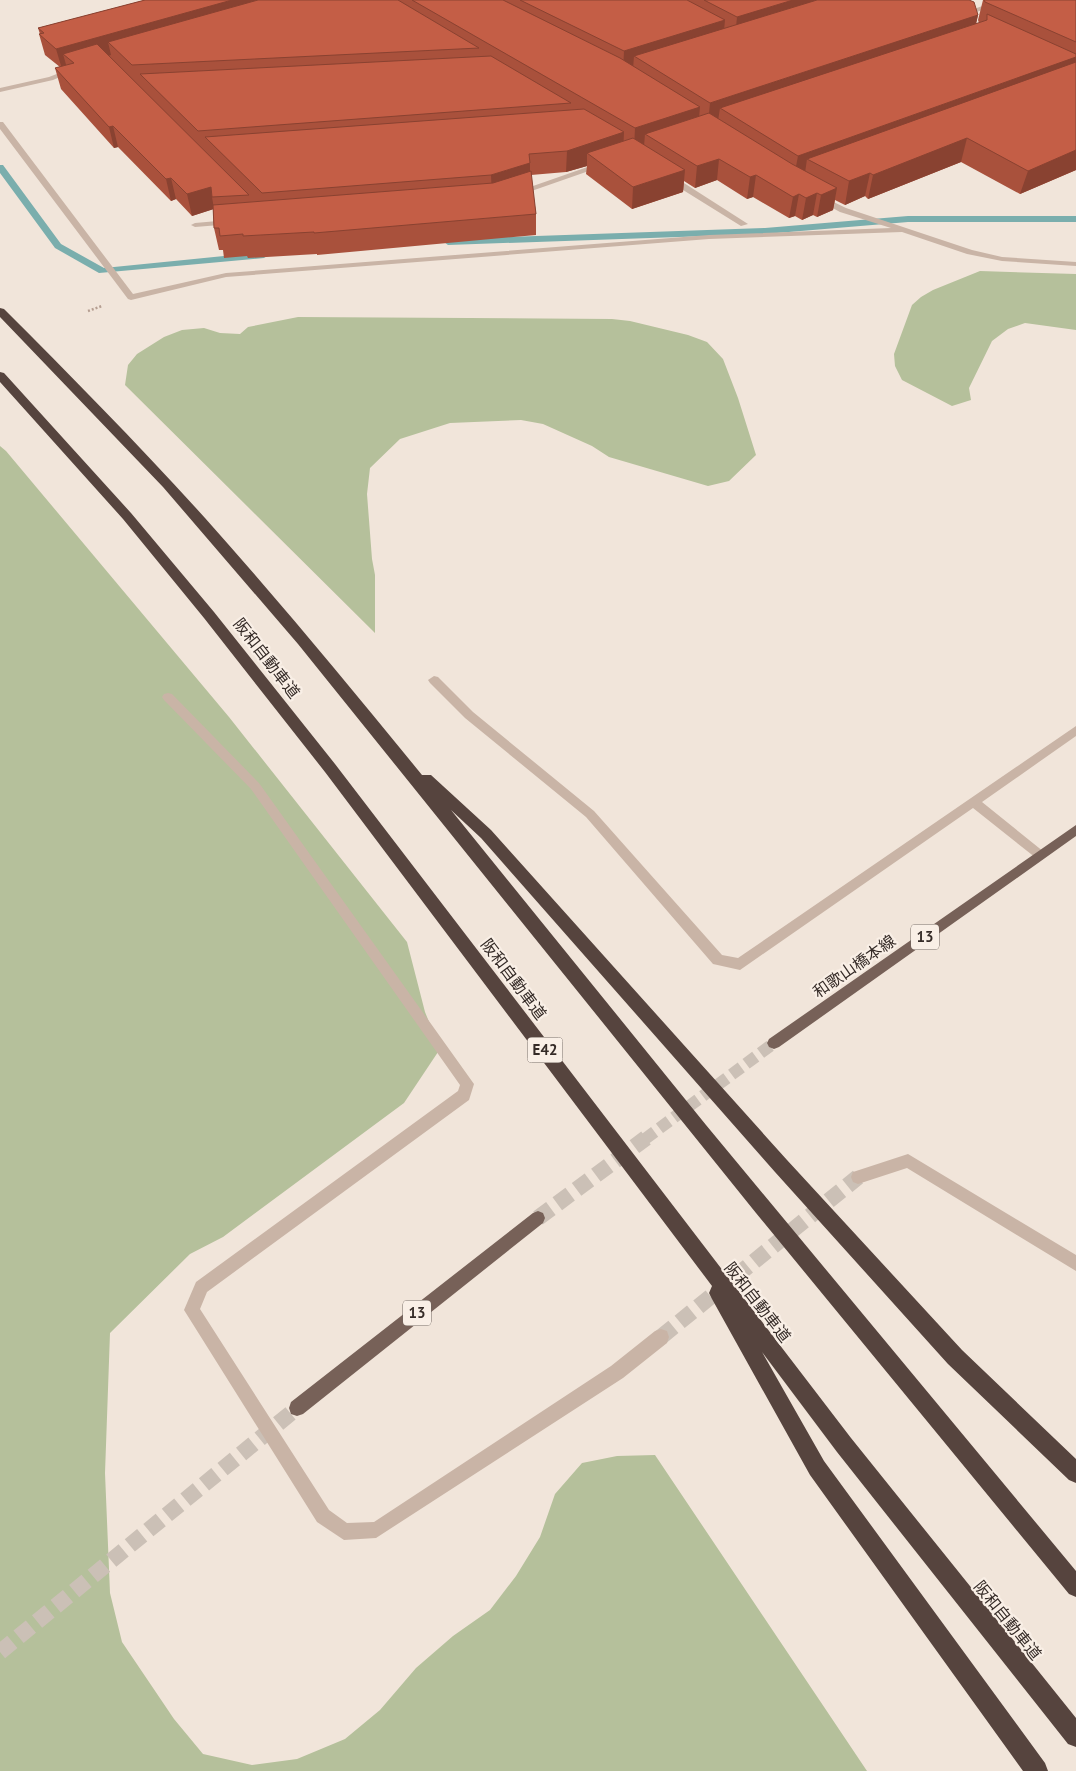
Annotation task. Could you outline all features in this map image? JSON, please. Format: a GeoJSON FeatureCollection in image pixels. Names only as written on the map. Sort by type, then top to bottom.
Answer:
{"type":"FeatureCollection","features":[{"type":"Feature","properties":{"kind":"highway"},"geometry":{"type":"LineString","coordinates":[[0,311],[70,380],[261,590],[387,742],[625,1038],[1076,1587]]}},
{"type":"Feature","properties":{"kind":"highway","name":"阪和自動車道"},"geometry":{"type":"LineString","coordinates":[[0,375],[127,516],[227,638],[443,916],[691,1246],[844,1445],[1076,1736]]}},
{"type":"Feature","properties":{"kind":"highway"},"geometry":{"type":"LineString","coordinates":[[387,742],[486,834],[781,1166],[955,1357],[1076,1473]]}},
{"type":"Feature","properties":{"kind":"highway"},"geometry":{"type":"LineString","coordinates":[[691,1246],[817,1468],[1038,1771]]}},
{"type":"Feature","properties":{"kind":"main road","name":"和歌山橋本線"},"geometry":{"type":"LineString","coordinates":[[774,1044],[1076,830]]}},
{"type":"Feature","properties":{"kind":"main road","name":"13"},"geometry":{"type":"LineString","coordinates":[[297,1408],[538,1218]]}},
{"type":"Feature","properties":{"kind":"street"},"geometry":{"type":"LineString","coordinates":[[976,27],[970,12],[1006,0]]}},
{"type":"Feature","properties":{"kind":"street"},"geometry":{"type":"LineString","coordinates":[[0,90],[51,79],[61,73],[79,68]]}},
{"type":"Feature","properties":{"kind":"street"},"geometry":{"type":"LineString","coordinates":[[0,124],[131,297],[226,275],[709,237],[902,230]]}},
{"type":"Feature","properties":{"kind":"street"},"geometry":{"type":"LineString","coordinates":[[511,195],[614,161]]}},
{"type":"Feature","properties":{"kind":"street"},"geometry":{"type":"LineString","coordinates":[[665,174],[744,224]]}},
{"type":"Feature","properties":{"kind":"street"},"geometry":{"type":"LineString","coordinates":[[815,195],[843,210],[970,252],[1002,260],[1076,264]]}},
{"type":"Feature","properties":{"kind":"street"},"geometry":{"type":"LineString","coordinates":[[195,225],[234,222]]}},
{"type":"Feature","properties":{"kind":"street"},"geometry":{"type":"LineString","coordinates":[[434,680],[469,715],[590,814],[718,960],[740,964],[1076,730]]}},
{"type":"Feature","properties":{"kind":"street"},"geometry":{"type":"LineString","coordinates":[[168,697],[255,786],[467,1084],[464,1095],[201,1287],[192,1310],[323,1516],[344,1532],[376,1530],[617,1372],[661,1337]]}},
{"type":"Feature","properties":{"kind":"street"},"geometry":{"type":"LineString","coordinates":[[973,801],[1040,855]]}},
{"type":"Feature","properties":{"kind":"street"},"geometry":{"type":"LineString","coordinates":[[858,1176],[908,1161],[1076,1264]]}},
{"type":"Feature","properties":{"kind":"green space"},"geometry":{"type":"Polygon","coordinates":[[[980,271],[1076,274],[1076,330],[1025,323],[1008,329],[992,341],[969,388],[971,400],[952,406],[902,380],[895,366],[894,354],[912,305],[933,290],[980,271]]]}},
{"type":"Feature","properties":{"kind":"green space"},"geometry":{"type":"Polygon","coordinates":[[[298,317],[612,319],[630,321],[688,335],[707,342],[723,359],[738,398],[756,455],[729,481],[708,486],[609,457],[592,446],[543,424],[521,420],[450,423],[400,439],[370,468],[367,494],[375,575],[375,633],[125,385],[128,365],[137,354],[164,337],[182,330],[204,328],[220,333],[240,334],[248,327],[298,317]]]}},
{"type":"Feature","properties":{"kind":"green space"},"geometry":{"type":"Polygon","coordinates":[[[0,446],[229,717],[407,942],[425,1012],[440,1049],[404,1103],[223,1237],[190,1254],[110,1333],[105,1473],[110,1593],[122,1642],[174,1719],[203,1754],[252,1765],[297,1759],[345,1739],[380,1710],[416,1668],[453,1636],[490,1610],[516,1576],[540,1537],[555,1494],[582,1463],[617,1456],[655,1455],[867,1771],[0,1771],[0,446]]]}},
{"type":"Feature","properties":{"kind":"building"},"geometry":{"type":"Polygon","coordinates":[[[145,0],[232,0],[56,49],[39,34],[44,33],[38,28],[145,0]]]}},
{"type":"Feature","properties":{"kind":"building"},"geometry":{"type":"Polygon","coordinates":[[[258,0],[398,0],[479,48],[132,65],[108,42],[258,0]]]}},
{"type":"Feature","properties":{"kind":"building"},"geometry":{"type":"Polygon","coordinates":[[[412,0],[503,0],[620,58],[700,107],[635,128],[412,0]]]}},
{"type":"Feature","properties":{"kind":"building"},"geometry":{"type":"Polygon","coordinates":[[[520,0],[687,0],[725,20],[624,51],[520,0]]]}},
{"type":"Feature","properties":{"kind":"building"},"geometry":{"type":"Polygon","coordinates":[[[704,0],[793,0],[737,17],[704,0]]]}},
{"type":"Feature","properties":{"kind":"building"},"geometry":{"type":"Polygon","coordinates":[[[817,0],[969,0],[974,2],[978,15],[710,103],[634,56],[817,0]]]}},
{"type":"Feature","properties":{"kind":"building"},"geometry":{"type":"Polygon","coordinates":[[[984,0],[1076,0],[1076,42],[985,2],[984,0]]]}},
{"type":"Feature","properties":{"kind":"building"},"geometry":{"type":"Polygon","coordinates":[[[987,14],[1076,54],[1076,57],[798,156],[720,108],[987,20],[987,14]]]}},
{"type":"Feature","properties":{"kind":"building"},"geometry":{"type":"Polygon","coordinates":[[[97,44],[249,195],[212,197],[211,187],[187,194],[171,178],[166,179],[113,126],[109,127],[55,68],[74,63],[63,54],[97,44]]]}},
{"type":"Feature","properties":{"kind":"building"},"geometry":{"type":"Polygon","coordinates":[[[491,56],[571,103],[198,131],[140,74],[491,56]]]}},
{"type":"Feature","properties":{"kind":"building"},"geometry":{"type":"Polygon","coordinates":[[[1076,62],[1076,150],[1028,171],[967,138],[873,175],[870,173],[849,181],[807,159],[1076,62]]]}},
{"type":"Feature","properties":{"kind":"building"},"geometry":{"type":"Polygon","coordinates":[[[584,109],[624,132],[567,151],[529,154],[530,163],[491,175],[262,193],[205,137],[584,109]]]}},
{"type":"Feature","properties":{"kind":"building"},"geometry":{"type":"Polygon","coordinates":[[[709,113],[792,164],[837,188],[821,195],[817,193],[806,198],[799,194],[793,197],[756,175],[750,177],[719,159],[697,166],[645,134],[709,113]]]}},
{"type":"Feature","properties":{"kind":"building"},"geometry":{"type":"Polygon","coordinates":[[[633,138],[685,170],[633,187],[587,153],[633,138]]]}},
{"type":"Feature","properties":{"kind":"building"},"geometry":{"type":"Polygon","coordinates":[[[531,171],[536,214],[314,233],[220,236],[219,228],[214,228],[213,205],[493,183],[531,171]]]}},
{"type":"Feature","properties":{"kind":"waterway"},"geometry":{"type":"LineString","coordinates":[[0,167],[58,246],[102,271],[264,255]]}},
{"type":"Feature","properties":{"kind":"waterway"},"geometry":{"type":"LineString","coordinates":[[448,242],[765,231],[908,219],[1076,219]]}},
{"type":"Feature","properties":{"kind":"tunnel"},"geometry":{"type":"LineString","coordinates":[[645,1139],[774,1043]]}},
{"type":"Feature","properties":{"kind":"tunnel"},"geometry":{"type":"LineString","coordinates":[[538,1218],[646,1138]]}},
{"type":"Feature","properties":{"kind":"tunnel"},"geometry":{"type":"LineString","coordinates":[[661,1337],[858,1177]]}},
{"type":"Feature","properties":{"kind":"tunnel"},"geometry":{"type":"LineString","coordinates":[[0,1652],[297,1408]]}}]}
